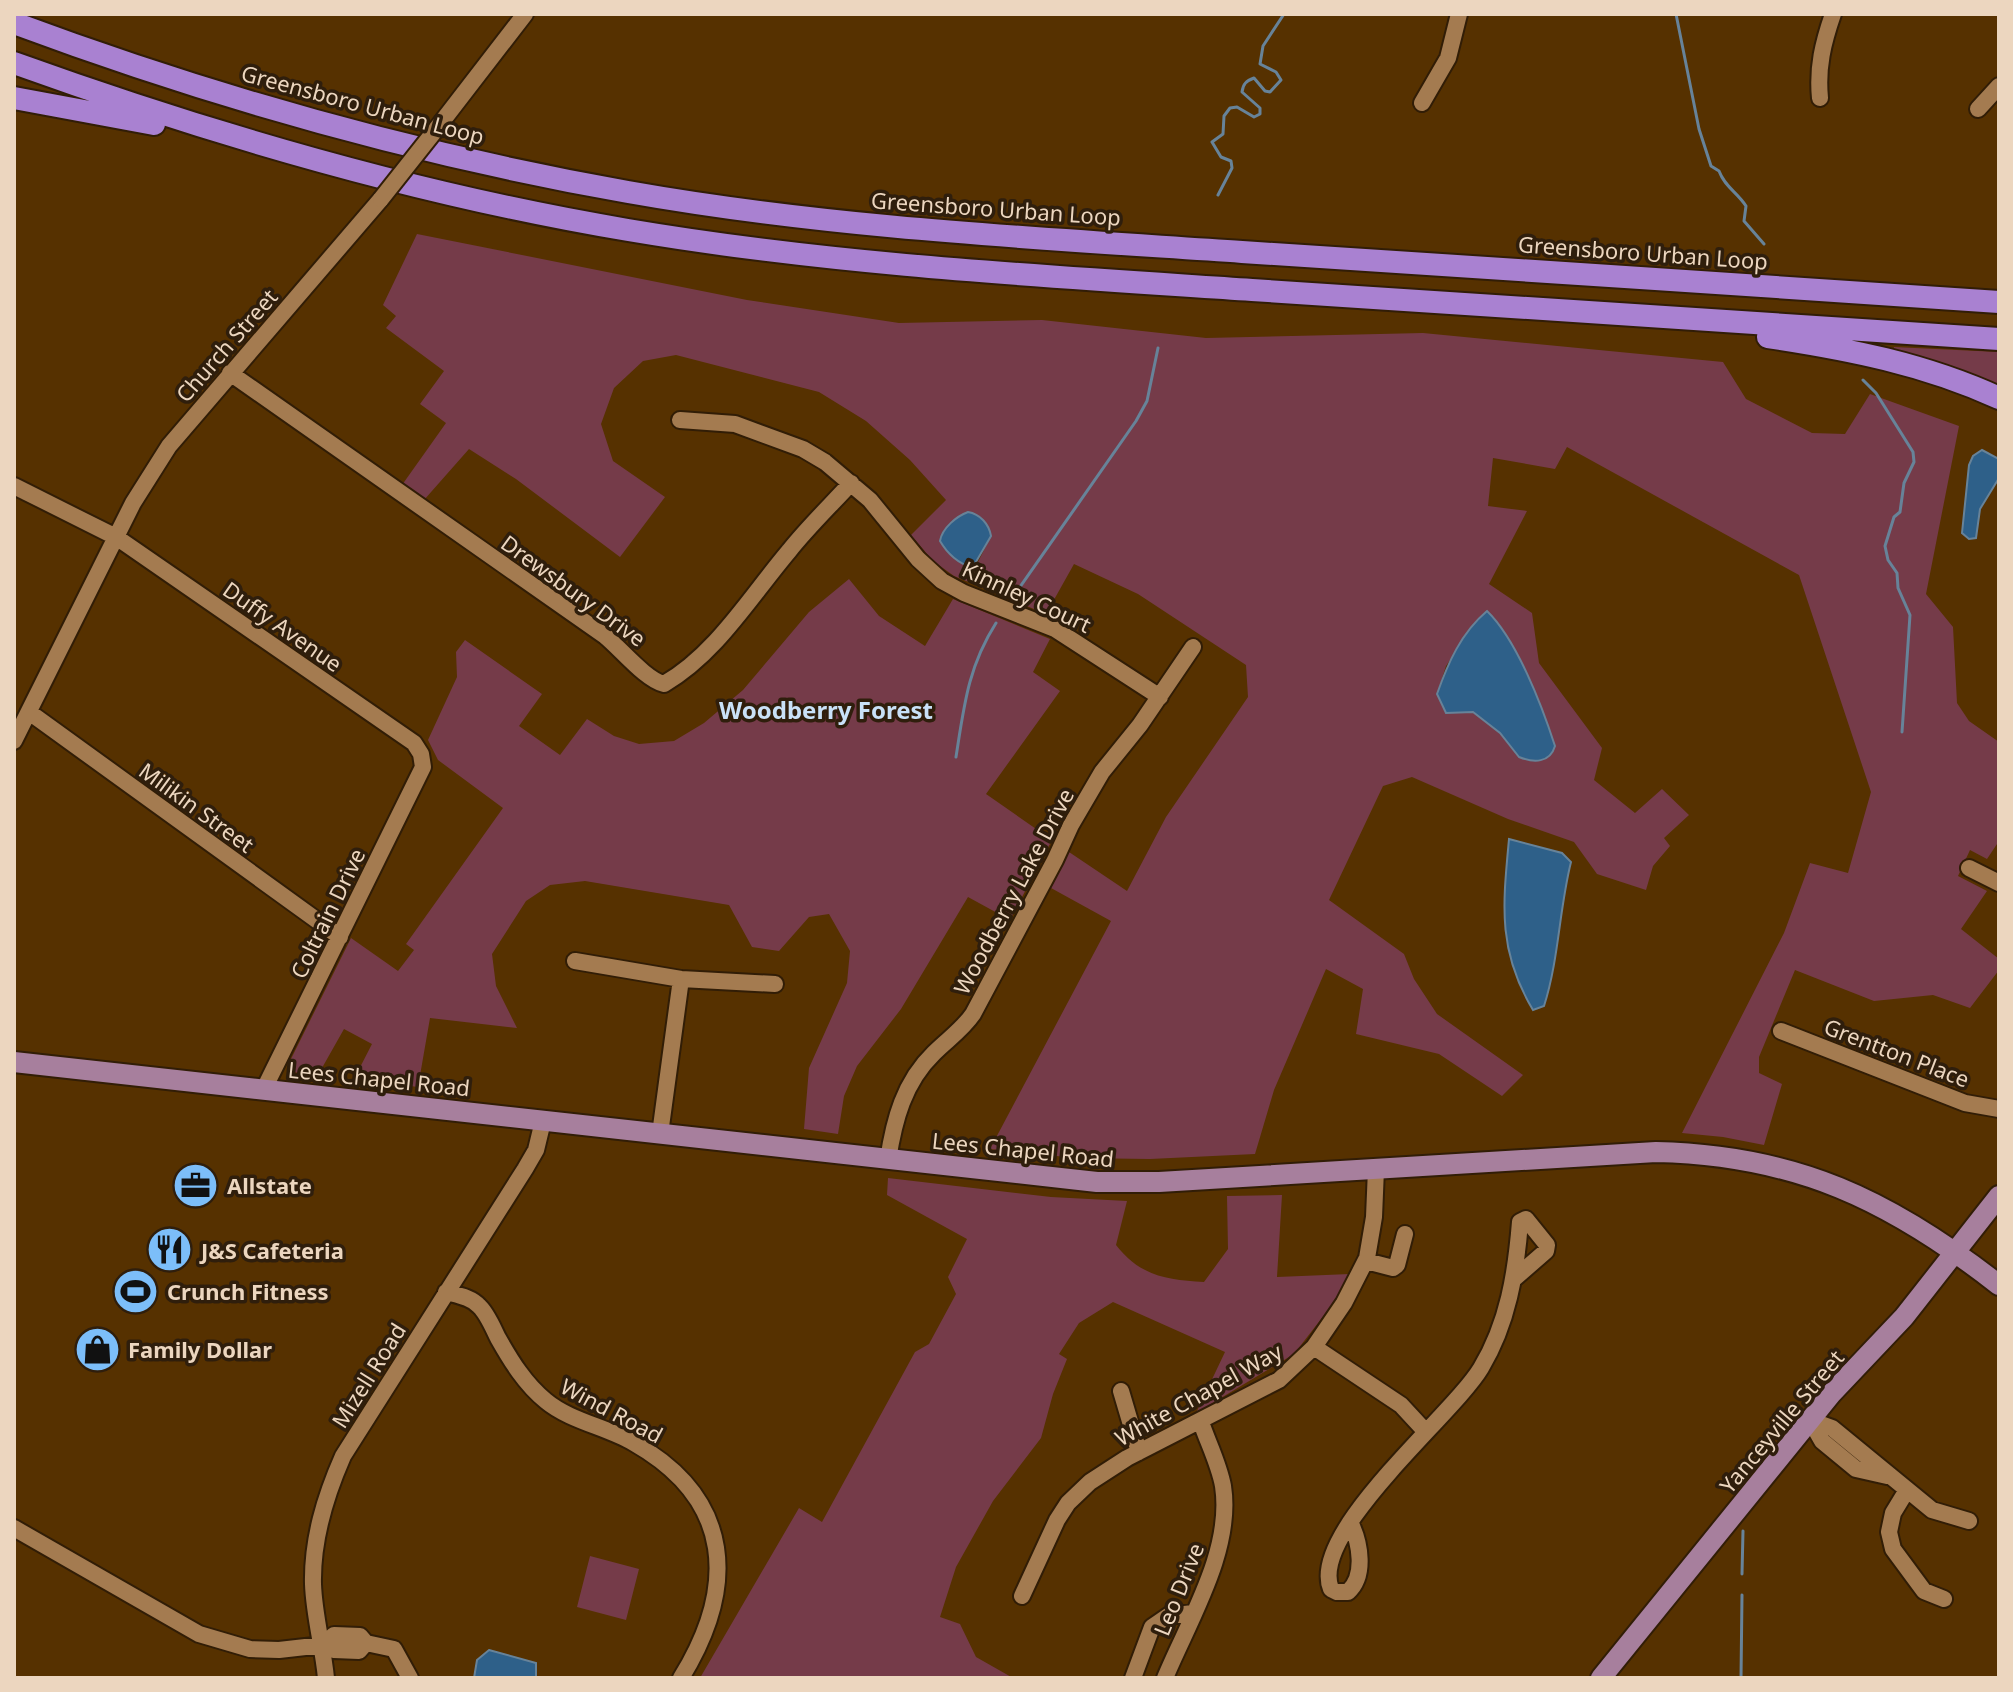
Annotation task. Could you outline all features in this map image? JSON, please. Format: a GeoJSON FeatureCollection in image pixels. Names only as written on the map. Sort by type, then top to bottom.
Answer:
{"type":"FeatureCollection","features":[{"type":"Feature","properties":{"kind":"highway"},"geometry":{"type":"LineString","coordinates":[[34,14],[159,74]]}},
{"type":"Feature","properties":{"kind":"highway","name":"Greensboro Urban Loop"},"geometry":{"type":"LineString","coordinates":[[14,23],[159,74],[291,114],[466,159],[615,189],[765,213],[970,234],[1999,302]]}},
{"type":"Feature","properties":{"kind":"highway"},"geometry":{"type":"LineString","coordinates":[[14,63],[147,110],[416,186],[622,229],[760,250],[967,271],[1999,339]]}},
{"type":"Feature","properties":{"kind":"highway"},"geometry":{"type":"LineString","coordinates":[[14,98],[281,150]]}},
{"type":"Feature","properties":{"kind":"highway"},"geometry":{"type":"LineString","coordinates":[[1592,313],[1855,351],[1920,368],[1999,398]]}},
{"type":"Feature","properties":{"kind":"main road","name":"Lees Chapel Road"},"geometry":{"type":"LineString","coordinates":[[14,1062],[888,1160],[1130,1183],[1656,1152],[1731,1158],[1775,1167],[1842,1188],[1906,1219],[1957,1251],[1999,1285]]}},
{"type":"Feature","properties":{"kind":"main road","name":"Yanceyville Street"},"geometry":{"type":"LineString","coordinates":[[1601,1678],[1810,1420],[1894,1329],[1999,1196]]}},
{"type":"Feature","properties":{"kind":"street","name":"Church Street"},"geometry":{"type":"LineString","coordinates":[[14,741],[116,537],[151,472],[169,446],[381,199],[525,14]]}},
{"type":"Feature","properties":{"kind":"street"},"geometry":{"type":"LineString","coordinates":[[1422,103],[1448,58],[1459,14]]}},
{"type":"Feature","properties":{"kind":"street"},"geometry":{"type":"LineString","coordinates":[[1820,98],[1818,77],[1821,50],[1833,14]]}},
{"type":"Feature","properties":{"kind":"street"},"geometry":{"type":"LineString","coordinates":[[1978,109],[1999,86]]}},
{"type":"Feature","properties":{"kind":"street","name":"Drewsbury Drive"},"geometry":{"type":"LineString","coordinates":[[230,373],[605,636],[653,681],[664,684],[686,671],[706,652],[792,547],[851,483]]}},
{"type":"Feature","properties":{"kind":"street","name":"Kinnley Court"},"geometry":{"type":"LineString","coordinates":[[680,420],[735,424],[784,440],[825,462],[870,500],[918,559],[942,581],[964,593],[1055,629],[1160,697]]}},
{"type":"Feature","properties":{"kind":"street","name":"Duffy Avenue"},"geometry":{"type":"LineString","coordinates":[[14,486],[116,537],[414,743],[421,754]]}},
{"type":"Feature","properties":{"kind":"street","name":"Woodberry Lake Drive"},"geometry":{"type":"LineString","coordinates":[[888,1160],[897,1115],[911,1083],[932,1054],[961,1032],[973,1014],[1071,825],[1102,772],[1160,697],[1193,647]]}},
{"type":"Feature","properties":{"kind":"street","name":"Milikin Street"},"geometry":{"type":"LineString","coordinates":[[29,712],[340,937]]}},
{"type":"Feature","properties":{"kind":"street","name":"Coltrain Drive"},"geometry":{"type":"LineString","coordinates":[[264,1089],[423,767],[421,754]]}},
{"type":"Feature","properties":{"kind":"street"},"geometry":{"type":"LineString","coordinates":[[1969,868],[1999,883]]}},
{"type":"Feature","properties":{"kind":"street"},"geometry":{"type":"LineString","coordinates":[[575,961],[681,979],[775,984]]}},
{"type":"Feature","properties":{"kind":"street"},"geometry":{"type":"LineString","coordinates":[[660,1134],[681,979]]}},
{"type":"Feature","properties":{"kind":"street","name":"Grentton Place"},"geometry":{"type":"LineString","coordinates":[[1781,1031],[1965,1103],[1999,1109]]}},
{"type":"Feature","properties":{"kind":"street","name":"Mizell Road"},"geometry":{"type":"LineString","coordinates":[[326,1678],[313,1585],[316,1537],[326,1493],[343,1456],[525,1169],[536,1150],[543,1121]]}},
{"type":"Feature","properties":{"kind":"street","name":"White Chapel Way"},"geometry":{"type":"LineString","coordinates":[[1022,1596],[1057,1520],[1068,1503],[1090,1482],[1139,1452],[1279,1380],[1314,1347],[1344,1303],[1366,1261],[1374,1217],[1376,1169]]}},
{"type":"Feature","properties":{"kind":"street"},"geometry":{"type":"LineString","coordinates":[[1351,1524],[1381,1480],[1471,1383],[1482,1367],[1500,1329],[1515,1278],[1520,1222],[1526,1219],[1547,1245],[1546,1251],[1515,1278]]}},
{"type":"Feature","properties":{"kind":"street"},"geometry":{"type":"LineString","coordinates":[[1366,1261],[1393,1268],[1397,1265],[1405,1234]]}},
{"type":"Feature","properties":{"kind":"street","name":"Wind Road"},"geometry":{"type":"LineString","coordinates":[[446,1292],[462,1296],[479,1306],[517,1371],[547,1402],[634,1443],[680,1477],[697,1498],[712,1531],[719,1574],[696,1653],[681,1678]]}},
{"type":"Feature","properties":{"kind":"street"},"geometry":{"type":"LineString","coordinates":[[1314,1347],[1401,1405],[1426,1432]]}},
{"type":"Feature","properties":{"kind":"street"},"geometry":{"type":"LineString","coordinates":[[1121,1391],[1139,1452]]}},
{"type":"Feature","properties":{"kind":"street"},"geometry":{"type":"LineString","coordinates":[[1810,1420],[1822,1441],[1848,1452],[1856,1469],[1889,1476],[1932,1510],[1969,1521]]}},
{"type":"Feature","properties":{"kind":"street","name":"Leo Drive"},"geometry":{"type":"LineString","coordinates":[[1165,1678],[1217,1555],[1224,1511],[1218,1467],[1201,1422]]}},
{"type":"Feature","properties":{"kind":"street"},"geometry":{"type":"LineString","coordinates":[[1907,1490],[1893,1513],[1889,1532],[1893,1549],[1924,1591],[1944,1599]]}},
{"type":"Feature","properties":{"kind":"street"},"geometry":{"type":"LineString","coordinates":[[14,1528],[199,1634],[250,1649],[279,1650],[323,1645],[334,1650],[359,1651],[366,1643],[394,1649],[410,1678]]}},
{"type":"Feature","properties":{"kind":"street"},"geometry":{"type":"LineString","coordinates":[[1133,1678],[1152,1627],[1168,1616],[1193,1613]]}},
{"type":"Feature","properties":{"kind":"shaded area"},"geometry":{"type":"Polygon","coordinates":[[[417,234],[747,300],[899,323],[1042,320],[1206,338],[1423,333],[1723,362],[1746,399],[1812,433],[1845,434],[1870,394],[1959,426],[1926,594],[1953,627],[1957,703],[1969,721],[1999,742],[1999,841],[1987,859],[1970,850],[1958,876],[1987,891],[1961,929],[1999,959],[1999,970],[1970,1008],[1933,995],[1874,1001],[1795,970],[1759,1057],[1759,1073],[1782,1084],[1764,1145],[1682,1133],[1784,933],[1810,863],[1848,873],[1871,792],[1799,575],[1567,447],[1555,469],[1493,458],[1488,506],[1527,511],[1489,584],[1532,613],[1539,663],[1602,748],[1594,780],[1635,813],[1662,789],[1689,815],[1664,838],[1670,846],[1653,866],[1646,890],[1597,874],[1574,842],[1508,819],[1412,777],[1383,786],[1329,900],[1404,954],[1414,979],[1437,1014],[1523,1075],[1502,1096],[1439,1054],[1356,1034],[1363,989],[1326,969],[1274,1090],[1255,1154],[1150,1159],[1076,1158],[990,1149],[1111,921],[1051,888],[1069,852],[1127,891],[1166,817],[1248,697],[1246,665],[1138,594],[1074,564],[1046,614],[954,576],[933,561],[911,535],[946,500],[910,460],[866,421],[819,392],[676,355],[643,361],[614,388],[601,424],[613,461],[665,497],[620,557],[516,479],[469,449],[424,500],[402,485],[446,423],[420,404],[444,371],[386,328],[396,316],[383,305],[417,234]],[[966,512],[948,526],[940,541],[955,558],[976,566],[991,536],[982,520],[966,512]],[[1479,618],[1446,666],[1437,694],[1446,713],[1473,712],[1500,733],[1519,757],[1555,746],[1541,708],[1479,618]]]}},
{"type":"Feature","properties":{"kind":"shaded area"},"geometry":{"type":"Polygon","coordinates":[[[1894,347],[1999,352],[1999,389],[1893,354],[1894,347]]]}},
{"type":"Feature","properties":{"kind":"shaded area"},"geometry":{"type":"Polygon","coordinates":[[[849,579],[879,616],[925,646],[953,599],[1050,639],[1033,672],[1060,691],[986,794],[1052,840],[1010,920],[968,897],[901,1009],[857,1066],[844,1096],[838,1134],[804,1129],[809,1068],[847,983],[850,951],[829,914],[809,917],[779,951],[752,947],[729,905],[585,881],[550,885],[526,901],[492,954],[496,986],[517,1028],[430,1018],[418,1087],[354,1079],[372,1044],[344,1029],[318,1075],[292,1072],[288,1065],[351,938],[398,971],[414,950],[406,944],[503,808],[438,760],[428,740],[457,677],[456,652],[465,640],[542,694],[519,726],[560,755],[587,719],[614,736],[639,744],[674,741],[704,723],[743,690],[809,612],[849,579]]]}},
{"type":"Feature","properties":{"kind":"shaded area"},"geometry":{"type":"Polygon","coordinates":[[[888,1178],[1051,1197],[1127,1201],[1116,1245],[1125,1255],[1155,1274],[1204,1282],[1228,1249],[1227,1196],[1282,1195],[1277,1277],[1350,1274],[1332,1305],[1294,1354],[1196,1413],[1225,1352],[1113,1302],[1079,1323],[1059,1354],[1067,1359],[1041,1438],[993,1501],[956,1567],[940,1617],[960,1624],[976,1657],[1013,1678],[700,1678],[799,1508],[822,1522],[915,1352],[929,1344],[956,1294],[948,1277],[967,1239],[887,1195],[888,1178]]]}},
{"type":"Feature","properties":{"kind":"shaded area"},"geometry":{"type":"Polygon","coordinates":[[[590,1556],[639,1569],[626,1620],[577,1607],[590,1556]]]}},
{"type":"Feature","properties":{"kind":"water"},"geometry":{"type":"Polygon","coordinates":[[[1982,450],[1999,459],[1999,478],[1980,509],[1976,538],[1969,539],[1962,533],[1969,465],[1973,456],[1982,450]]]}},
{"type":"Feature","properties":{"kind":"water"},"geometry":{"type":"Polygon","coordinates":[[[968,512],[983,520],[991,536],[973,567],[954,558],[940,541],[951,523],[968,512]]]}},
{"type":"Feature","properties":{"kind":"water"},"geometry":{"type":"Polygon","coordinates":[[[1487,611],[1518,656],[1543,712],[1555,746],[1545,759],[1536,761],[1519,757],[1500,733],[1473,712],[1446,713],[1437,694],[1456,649],[1487,611]]]}},
{"type":"Feature","properties":{"kind":"water"},"geometry":{"type":"Polygon","coordinates":[[[1509,839],[1562,853],[1571,862],[1549,988],[1544,1006],[1533,1010],[1513,967],[1505,926],[1509,839]]]}},
{"type":"Feature","properties":{"kind":"water"},"geometry":{"type":"Polygon","coordinates":[[[489,1650],[536,1663],[536,1678],[474,1678],[477,1660],[489,1650]]]}},
{"type":"Feature","properties":{"kind":"waterway"},"geometry":{"type":"LineString","coordinates":[[1218,195],[1232,168],[1231,161],[1221,157],[1212,142],[1223,134],[1224,116],[1230,108],[1237,107],[1254,117],[1260,114],[1260,108],[1242,92],[1247,82],[1254,78],[1265,91],[1270,92],[1281,80],[1276,72],[1260,64],[1263,46],[1284,14]]}},
{"type":"Feature","properties":{"kind":"waterway"},"geometry":{"type":"LineString","coordinates":[[1676,14],[1699,129],[1711,166],[1719,171],[1746,206],[1744,221],[1764,244]]}},
{"type":"Feature","properties":{"kind":"waterway"},"geometry":{"type":"LineString","coordinates":[[1013,597],[1136,421],[1147,401],[1158,348]]}},
{"type":"Feature","properties":{"kind":"waterway"},"geometry":{"type":"LineString","coordinates":[[1863,380],[1876,393],[1913,452],[1914,462],[1904,483],[1900,512],[1894,517],[1885,546],[1910,615],[1902,732]]}},
{"type":"Feature","properties":{"kind":"waterway"},"geometry":{"type":"LineString","coordinates":[[956,757],[973,671],[996,623]]}},
{"type":"Feature","properties":{"kind":"waterway"},"geometry":{"type":"LineString","coordinates":[[1742,1574],[1743,1531]]}},
{"type":"Feature","properties":{"kind":"waterway"},"geometry":{"type":"LineString","coordinates":[[1741,1678],[1742,1595]]}},
{"type":"Feature","properties":{"kind":"place","name":"Allstate"},"geometry":{"type":"Point","coordinates":[196,1185]}},
{"type":"Feature","properties":{"kind":"place","name":"J&S Cafeteria"},"geometry":{"type":"Point","coordinates":[170,1250]}},
{"type":"Feature","properties":{"kind":"place","name":"Crunch Fitness"},"geometry":{"type":"Point","coordinates":[136,1291]}},
{"type":"Feature","properties":{"kind":"place","name":"Family Dollar"},"geometry":{"type":"Point","coordinates":[97,1349]}},
{"type":"Feature","properties":{"kind":"district","name":"Woodberry Forest"},"geometry":{"type":"Point","coordinates":[826,709]}}]}
